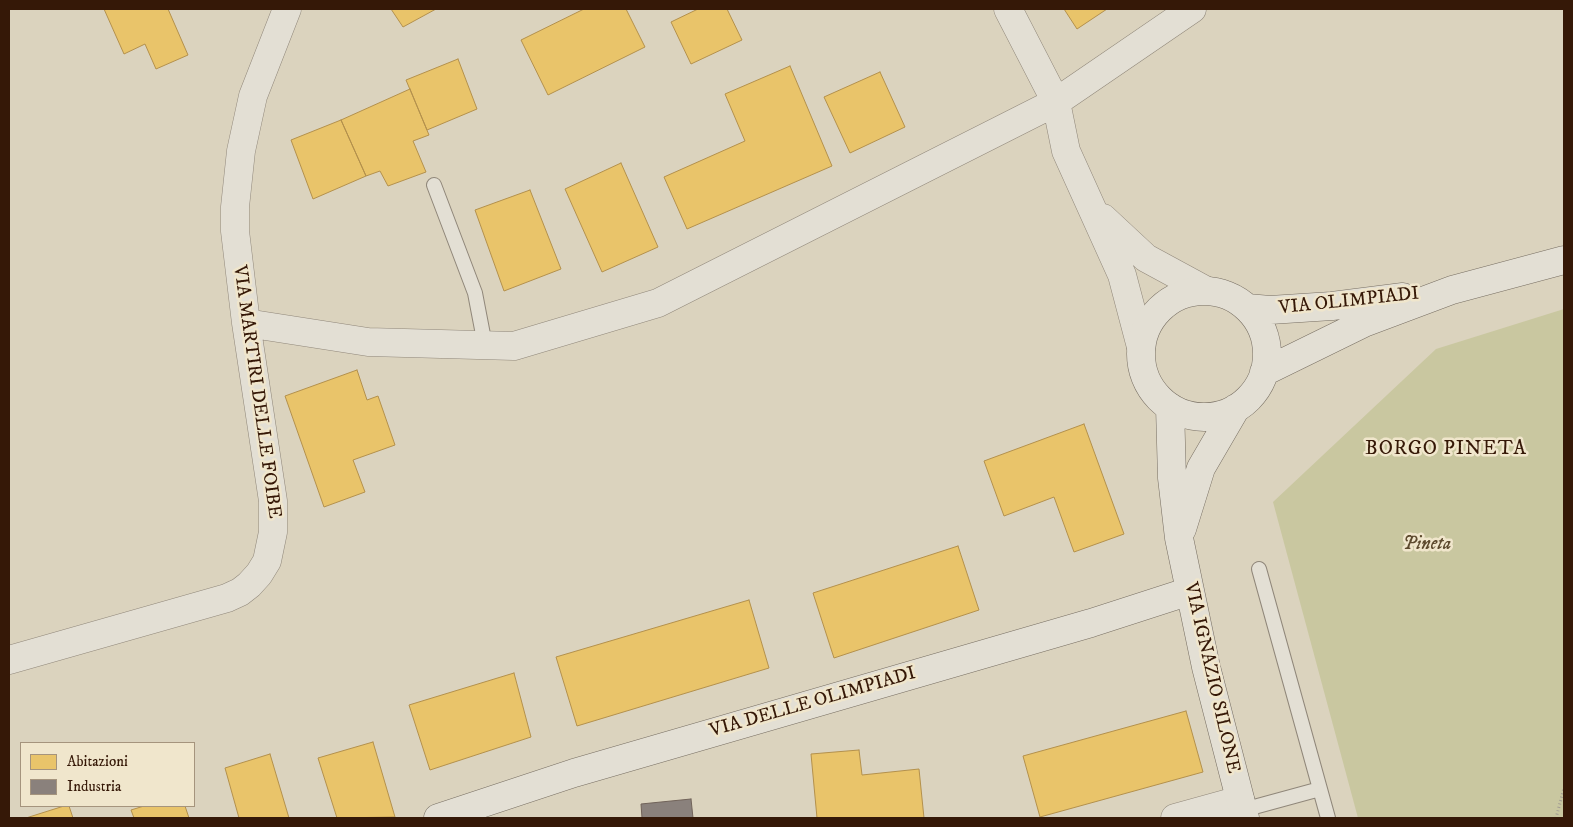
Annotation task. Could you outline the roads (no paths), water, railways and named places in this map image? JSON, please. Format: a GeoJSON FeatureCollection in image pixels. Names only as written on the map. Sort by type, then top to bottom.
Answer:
{"type":"FeatureCollection","features":[{"type":"Feature","properties":{"kind":"street","name":"VIA MARTIRI DELLE FOIBE"},"geometry":{"type":"LineString","coordinates":[[9,660],[227,598],[240,592],[259,574],[267,561],[271,547],[274,518],[246,322],[235,231],[235,207],[238,170],[253,96],[287,9]]}},
{"type":"Feature","properties":{"kind":"street"},"geometry":{"type":"LineString","coordinates":[[1008,9],[1056,102],[1066,151],[1122,275],[1142,347]]}},
{"type":"Feature","properties":{"kind":"street"},"geometry":{"type":"LineString","coordinates":[[246,322],[368,342],[514,346],[658,303],[1056,102],[1192,9]]}},
{"type":"Feature","properties":{"kind":"street"},"geometry":{"type":"LineString","coordinates":[[1092,206],[1146,258],[1205,290],[1234,298],[1247,308],[1258,321],[1264,337],[1267,355],[1264,372],[1258,386],[1236,408],[1221,415],[1203,417],[1186,414],[1170,407],[1157,396],[1147,381],[1142,364],[1142,347],[1146,329],[1162,307],[1169,301],[1187,293],[1205,290]]}},
{"type":"Feature","properties":{"kind":"street","name":"VIA OLIMPIADI"},"geometry":{"type":"LineString","coordinates":[[1264,372],[1364,323],[1452,290],[1564,260]]}},
{"type":"Feature","properties":{"kind":"street","name":"VIA OLIMPIADI"},"geometry":{"type":"LineString","coordinates":[[1247,308],[1270,310],[1332,306],[1452,290]]}},
{"type":"Feature","properties":{"kind":"street","name":"VIA IGNAZIO SILONE"},"geometry":{"type":"LineString","coordinates":[[1170,407],[1172,478],[1179,538],[1211,686],[1243,810]]}},
{"type":"Feature","properties":{"kind":"street","name":"VIA IGNAZIO SILONE"},"geometry":{"type":"LineString","coordinates":[[1179,538],[1201,468],[1236,408]]}},
{"type":"Feature","properties":{"kind":"street","name":"VIA DELLE OLIMPIADI"},"geometry":{"type":"LineString","coordinates":[[438,818],[574,772],[1091,623],[1190,591]]}},
{"type":"Feature","properties":{"kind":"street"},"geometry":{"type":"LineString","coordinates":[[1175,818],[1243,810]]}},
{"type":"Feature","properties":{"kind":"lane"},"geometry":{"type":"LineString","coordinates":[[434,185],[475,293],[485,345]]}},
{"type":"Feature","properties":{"kind":"lane"},"geometry":{"type":"LineString","coordinates":[[1259,569],[1328,818]]}},
{"type":"Feature","properties":{"kind":"lane"},"geometry":{"type":"LineString","coordinates":[[1243,810],[1320,789]]}},
{"type":"Feature","properties":{"kind":"district","name":"BORGO PINETA"},"geometry":{"type":"Point","coordinates":[1446,450]}},
{"type":"Feature","properties":{"kind":"park label","name":"Pineta"},"geometry":{"type":"Point","coordinates":[1427,545]}}]}
